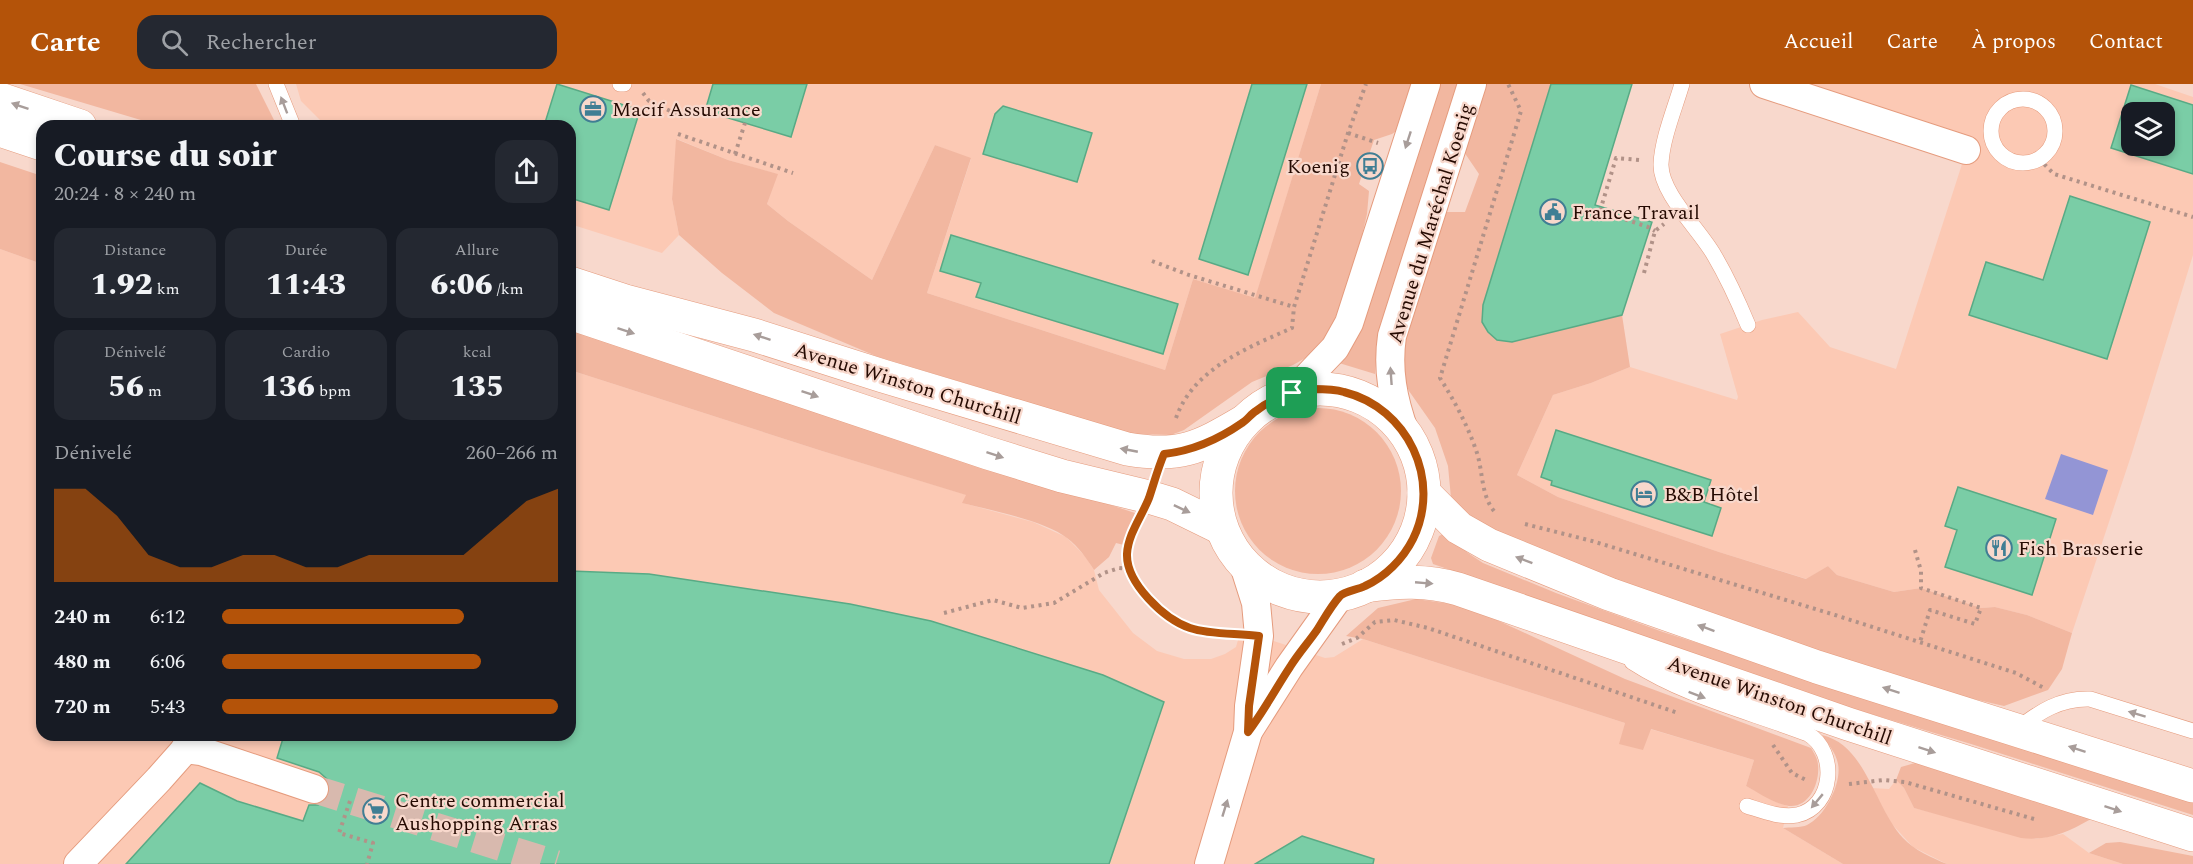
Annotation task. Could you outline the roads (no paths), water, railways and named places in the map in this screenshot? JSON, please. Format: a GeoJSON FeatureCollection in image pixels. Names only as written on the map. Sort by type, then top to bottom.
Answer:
{"type":"FeatureCollection","features":[{"type":"Feature","properties":{"kind":"main road"},"geometry":{"type":"LineString","coordinates":[[0,99],[62,120]]}},
{"type":"Feature","properties":{"kind":"main road"},"geometry":{"type":"LineString","coordinates":[[0,130],[36,142]]}},
{"type":"Feature","properties":{"kind":"main road","name":"Avenue Winston Churchill"},"geometry":{"type":"LineString","coordinates":[[576,277],[625,301],[754,335],[1109,445],[1146,453],[1178,452],[1243,423]]}},
{"type":"Feature","properties":{"kind":"main road","name":"Avenue Winston Churchill"},"geometry":{"type":"LineString","coordinates":[[576,315],[999,457],[1062,476],[1172,504],[1221,528]]}},
{"type":"Feature","properties":{"kind":"main road"},"geometry":{"type":"LineString","coordinates":[[1323,389],[1355,395],[1382,410],[1405,433],[1419,462],[1424,493],[1419,522],[1408,548],[1389,570],[1353,590],[1314,596],[1288,591],[1263,579],[1243,562],[1221,528],[1216,500],[1218,475],[1229,443],[1243,423],[1265,404],[1292,393],[1323,389]]}},
{"type":"Feature","properties":{"kind":"main road"},"geometry":{"type":"LineString","coordinates":[[1424,493],[1459,528],[1504,553],[1726,636],[2193,786]]}},
{"type":"Feature","properties":{"kind":"main road","name":"Avenue Winston Churchill"},"geometry":{"type":"LineString","coordinates":[[1353,590],[1410,582],[1441,584],[1848,724],[2193,835]]}},
{"type":"Feature","properties":{"kind":"street"},"geometry":{"type":"LineString","coordinates":[[1292,393],[1335,348],[1349,323],[1426,84]]}},
{"type":"Feature","properties":{"kind":"street","name":"Avenue du Maréchal Koenig"},"geometry":{"type":"LineString","coordinates":[[1405,433],[1393,398],[1390,351],[1392,336],[1472,84]]}},
{"type":"Feature","properties":{"kind":"street"},"geometry":{"type":"LineString","coordinates":[[1764,84],[1966,150]]}},
{"type":"Feature","properties":{"kind":"street"},"geometry":{"type":"LineString","coordinates":[[1209,864],[1248,732],[1249,706],[1259,636],[1256,603],[1243,562]]}},
{"type":"Feature","properties":{"kind":"street"},"geometry":{"type":"LineString","coordinates":[[1248,732],[1302,650],[1353,590]]}},
{"type":"Feature","properties":{"kind":"street"},"geometry":{"type":"LineString","coordinates":[[78,864],[192,742],[201,751],[314,789]]}},
{"type":"Feature","properties":{"kind":"lane"},"geometry":{"type":"LineString","coordinates":[[276,84],[291,120]]}},
{"type":"Feature","properties":{"kind":"lane"},"geometry":{"type":"LineString","coordinates":[[1682,84],[1663,151],[1662,177],[1681,211],[1713,254],[1748,325]]}},
{"type":"Feature","properties":{"kind":"lane"},"geometry":{"type":"LineString","coordinates":[[2013,100],[2034,100],[2050,114],[2054,123],[2053,143],[2039,159],[2018,163],[2007,159],[1993,142],[1991,132],[1996,112],[2013,100]]}},
{"type":"Feature","properties":{"kind":"lane"},"geometry":{"type":"LineString","coordinates":[[1966,150],[1993,142]]}},
{"type":"Feature","properties":{"kind":"lane"},"geometry":{"type":"LineString","coordinates":[[1592,636],[1667,683],[1798,730],[1815,739],[1825,754],[1828,772],[1823,795],[1816,804],[1808,811],[1787,816],[1747,806]]}},
{"type":"Feature","properties":{"kind":"lane"},"geometry":{"type":"LineString","coordinates":[[2016,730],[2037,713],[2065,701],[2090,699],[2193,731]]}},
{"type":"Feature","properties":{"kind":"water"},"geometry":{"type":"Polygon","coordinates":[[[2061,454],[2108,470],[2093,515],[2045,499],[2061,454]]]}},
{"type":"Feature","properties":{"kind":"tunnel"},"geometry":{"type":"LineString","coordinates":[[314,789],[556,864]]}},
{"type":"Feature","properties":{"kind":"place","name":"Macif Assurance"},"geometry":{"type":"Point","coordinates":[593,109]}},
{"type":"Feature","properties":{"kind":"place","name":"Koenig"},"geometry":{"type":"Point","coordinates":[1370,166]}},
{"type":"Feature","properties":{"kind":"place","name":"France Travail"},"geometry":{"type":"Point","coordinates":[1553,212]}},
{"type":"Feature","properties":{"kind":"place","name":"B&B Hôtel"},"geometry":{"type":"Point","coordinates":[1644,494]}},
{"type":"Feature","properties":{"kind":"place","name":"Fish Brasserie"},"geometry":{"type":"Point","coordinates":[1999,548]}},
{"type":"Feature","properties":{"kind":"place","name":"Centre commercial Aushopping Arras"},"geometry":{"type":"Point","coordinates":[376,811]}}]}
